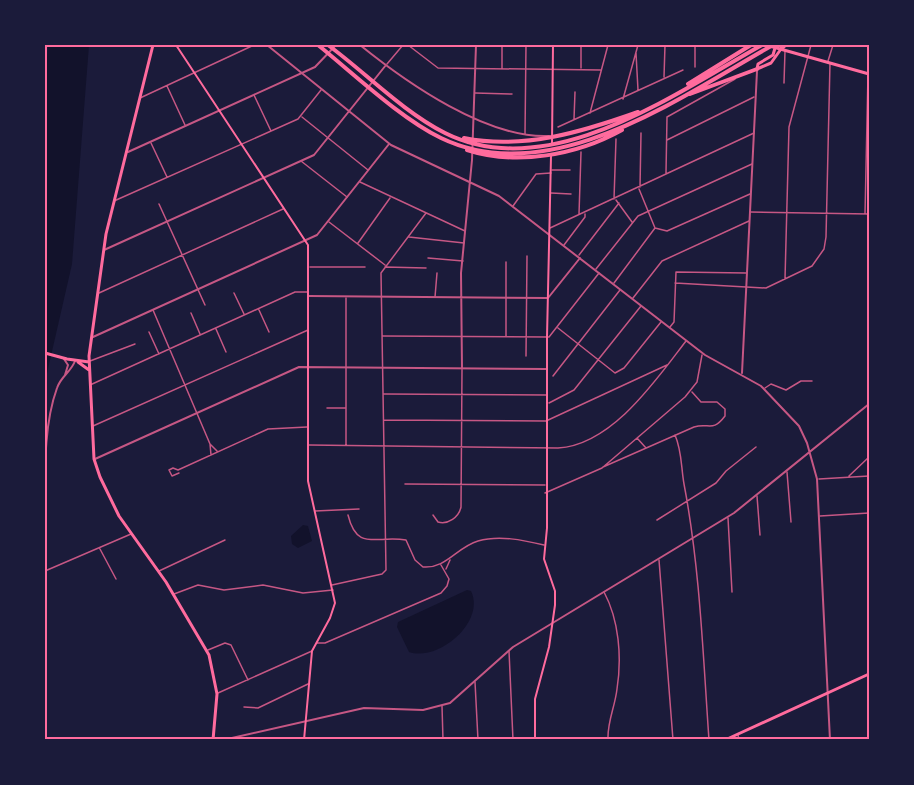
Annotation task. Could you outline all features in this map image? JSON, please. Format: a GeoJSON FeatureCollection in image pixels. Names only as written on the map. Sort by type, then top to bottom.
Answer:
{"type":"FeatureCollection","features":[{"type":"Feature","properties":{"kind":"highway"},"geometry":{"type":"LineString","coordinates":[[318,45],[414,121],[465,149],[494,157],[551,153],[599,141],[645,117],[751,45]]}},
{"type":"Feature","properties":{"kind":"highway"},"geometry":{"type":"LineString","coordinates":[[328,45],[416,115],[448,134],[467,142],[491,146],[540,145],[592,133],[652,106]]}},
{"type":"Feature","properties":{"kind":"highway"},"geometry":{"type":"LineString","coordinates":[[668,100],[764,45]]}},
{"type":"Feature","properties":{"kind":"highway"},"geometry":{"type":"LineString","coordinates":[[668,100],[774,46]]}},
{"type":"Feature","properties":{"kind":"highway"},"geometry":{"type":"LineString","coordinates":[[448,134],[471,140],[504,143],[528,142],[584,131],[740,73],[757,71]]}},
{"type":"Feature","properties":{"kind":"highway"},"geometry":{"type":"LineString","coordinates":[[442,138],[486,151],[540,150],[592,139],[645,117]]}},
{"type":"Feature","properties":{"kind":"main road"},"geometry":{"type":"LineString","coordinates":[[153,45],[125,154],[104,250],[89,362],[94,459],[111,500],[173,594],[207,651],[213,667],[217,694],[213,740]]}},
{"type":"Feature","properties":{"kind":"main road"},"geometry":{"type":"LineString","coordinates":[[176,45],[309,247],[309,485],[335,603],[332,614],[312,651],[304,740]]}},
{"type":"Feature","properties":{"kind":"main road"},"geometry":{"type":"LineString","coordinates":[[535,740],[535,699],[549,647],[555,599],[544,564],[547,528],[546,370],[553,45]]}},
{"type":"Feature","properties":{"kind":"main road"},"geometry":{"type":"LineString","coordinates":[[764,45],[784,48],[869,74]]}},
{"type":"Feature","properties":{"kind":"main road"},"geometry":{"type":"LineString","coordinates":[[757,71],[758,64],[774,55],[774,46]]}},
{"type":"Feature","properties":{"kind":"main road"},"geometry":{"type":"LineString","coordinates":[[757,71],[770,64],[784,48]]}},
{"type":"Feature","properties":{"kind":"main road"},"geometry":{"type":"LineString","coordinates":[[45,352],[62,358],[89,362]]}},
{"type":"Feature","properties":{"kind":"main road"},"geometry":{"type":"LineString","coordinates":[[76,361],[89,370]]}},
{"type":"Feature","properties":{"kind":"main road"},"geometry":{"type":"LineString","coordinates":[[725,740],[869,674]]}},
{"type":"Feature","properties":{"kind":"street"},"geometry":{"type":"LineString","coordinates":[[139,98],[254,45]]}},
{"type":"Feature","properties":{"kind":"street"},"geometry":{"type":"LineString","coordinates":[[267,45],[389,144],[512,206],[702,352],[742,373],[765,389],[796,422],[810,452],[817,479],[830,740]]}},
{"type":"Feature","properties":{"kind":"street"},"geometry":{"type":"LineString","coordinates":[[125,154],[302,73],[325,59],[336,45]]}},
{"type":"Feature","properties":{"kind":"street"},"geometry":{"type":"LineString","coordinates":[[360,45],[386,65],[473,117],[505,132],[552,137]]}},
{"type":"Feature","properties":{"kind":"street"},"geometry":{"type":"LineString","coordinates":[[104,250],[314,155],[403,45]]}},
{"type":"Feature","properties":{"kind":"street"},"geometry":{"type":"LineString","coordinates":[[408,45],[438,68],[601,70]]}},
{"type":"Feature","properties":{"kind":"street"},"geometry":{"type":"LineString","coordinates":[[433,515],[441,524],[457,516],[461,507],[461,298],[471,184],[477,45]]}},
{"type":"Feature","properties":{"kind":"street"},"geometry":{"type":"LineString","coordinates":[[502,45],[502,69]]}},
{"type":"Feature","properties":{"kind":"street"},"geometry":{"type":"LineString","coordinates":[[525,135],[526,45]]}},
{"type":"Feature","properties":{"kind":"street"},"geometry":{"type":"LineString","coordinates":[[581,45],[581,69]]}},
{"type":"Feature","properties":{"kind":"street"},"geometry":{"type":"LineString","coordinates":[[590,113],[608,45]]}},
{"type":"Feature","properties":{"kind":"street"},"geometry":{"type":"LineString","coordinates":[[623,99],[638,45]]}},
{"type":"Feature","properties":{"kind":"street"},"geometry":{"type":"LineString","coordinates":[[664,77],[665,45]]}},
{"type":"Feature","properties":{"kind":"street"},"geometry":{"type":"LineString","coordinates":[[695,45],[695,67]]}},
{"type":"Feature","properties":{"kind":"street"},"geometry":{"type":"LineString","coordinates":[[785,280],[789,127],[811,45]]}},
{"type":"Feature","properties":{"kind":"street"},"geometry":{"type":"LineString","coordinates":[[675,283],[766,288],[804,272],[819,259],[825,244],[829,63],[833,45]]}},
{"type":"Feature","properties":{"kind":"street"},"geometry":{"type":"LineString","coordinates":[[784,48],[784,83]]}},
{"type":"Feature","properties":{"kind":"street"},"geometry":{"type":"LineString","coordinates":[[636,52],[638,91]]}},
{"type":"Feature","properties":{"kind":"street"},"geometry":{"type":"LineString","coordinates":[[558,127],[683,70]]}},
{"type":"Feature","properties":{"kind":"street"},"geometry":{"type":"LineString","coordinates":[[667,173],[666,117],[738,78],[757,71],[742,373]]}},
{"type":"Feature","properties":{"kind":"street"},"geometry":{"type":"LineString","coordinates":[[865,214],[869,74]]}},
{"type":"Feature","properties":{"kind":"street"},"geometry":{"type":"LineString","coordinates":[[167,85],[186,126]]}},
{"type":"Feature","properties":{"kind":"street"},"geometry":{"type":"LineString","coordinates":[[114,202],[301,117],[322,89]]}},
{"type":"Feature","properties":{"kind":"street"},"geometry":{"type":"LineString","coordinates":[[574,120],[575,92]]}},
{"type":"Feature","properties":{"kind":"street"},"geometry":{"type":"LineString","coordinates":[[474,93],[512,93]]}},
{"type":"Feature","properties":{"kind":"street"},"geometry":{"type":"LineString","coordinates":[[254,95],[272,132]]}},
{"type":"Feature","properties":{"kind":"street"},"geometry":{"type":"LineString","coordinates":[[666,141],[756,97]]}},
{"type":"Feature","properties":{"kind":"street"},"geometry":{"type":"LineString","coordinates":[[301,117],[368,170]]}},
{"type":"Feature","properties":{"kind":"street"},"geometry":{"type":"LineString","coordinates":[[641,133],[639,188],[655,228]]}},
{"type":"Feature","properties":{"kind":"street"},"geometry":{"type":"LineString","coordinates":[[549,229],[754,133]]}},
{"type":"Feature","properties":{"kind":"street"},"geometry":{"type":"LineString","coordinates":[[615,200],[616,139]]}},
{"type":"Feature","properties":{"kind":"street"},"geometry":{"type":"LineString","coordinates":[[151,142],[168,178]]}},
{"type":"Feature","properties":{"kind":"street"},"geometry":{"type":"LineString","coordinates":[[93,337],[318,234],[389,144]]}},
{"type":"Feature","properties":{"kind":"street"},"geometry":{"type":"LineString","coordinates":[[579,215],[581,152]]}},
{"type":"Feature","properties":{"kind":"street"},"geometry":{"type":"LineString","coordinates":[[301,160],[347,197]]}},
{"type":"Feature","properties":{"kind":"street"},"geometry":{"type":"LineString","coordinates":[[596,270],[632,222],[649,211],[752,164]]}},
{"type":"Feature","properties":{"kind":"street"},"geometry":{"type":"LineString","coordinates":[[512,206],[536,174],[570,170]]}},
{"type":"Feature","properties":{"kind":"street"},"geometry":{"type":"LineString","coordinates":[[360,182],[466,231]]}},
{"type":"Feature","properties":{"kind":"street"},"geometry":{"type":"LineString","coordinates":[[550,193],[571,194]]}},
{"type":"Feature","properties":{"kind":"street"},"geometry":{"type":"LineString","coordinates":[[655,228],[669,230],[751,193]]}},
{"type":"Feature","properties":{"kind":"street"},"geometry":{"type":"LineString","coordinates":[[357,243],[391,197]]}},
{"type":"Feature","properties":{"kind":"street"},"geometry":{"type":"LineString","coordinates":[[615,200],[632,222]]}},
{"type":"Feature","properties":{"kind":"street"},"geometry":{"type":"LineString","coordinates":[[309,296],[548,298],[619,203]]}},
{"type":"Feature","properties":{"kind":"street"},"geometry":{"type":"LineString","coordinates":[[159,204],[205,305]]}},
{"type":"Feature","properties":{"kind":"street"},"geometry":{"type":"LineString","coordinates":[[99,293],[284,209]]}},
{"type":"Feature","properties":{"kind":"street"},"geometry":{"type":"LineString","coordinates":[[750,212],[869,214]]}},
{"type":"Feature","properties":{"kind":"street"},"geometry":{"type":"LineString","coordinates":[[332,585],[385,572],[382,336],[384,266],[426,213]]}},
{"type":"Feature","properties":{"kind":"street"},"geometry":{"type":"LineString","coordinates":[[564,245],[585,217],[585,213]]}},
{"type":"Feature","properties":{"kind":"street"},"geometry":{"type":"LineString","coordinates":[[328,221],[384,266],[426,268]]}},
{"type":"Feature","properties":{"kind":"street"},"geometry":{"type":"LineString","coordinates":[[632,298],[664,260],[749,221]]}},
{"type":"Feature","properties":{"kind":"street"},"geometry":{"type":"LineString","coordinates":[[613,284],[655,228]]}},
{"type":"Feature","properties":{"kind":"street"},"geometry":{"type":"LineString","coordinates":[[408,237],[465,243]]}},
{"type":"Feature","properties":{"kind":"street"},"geometry":{"type":"LineString","coordinates":[[526,356],[527,256]]}},
{"type":"Feature","properties":{"kind":"street"},"geometry":{"type":"LineString","coordinates":[[428,258],[463,261]]}},
{"type":"Feature","properties":{"kind":"street"},"geometry":{"type":"LineString","coordinates":[[506,262],[506,337]]}},
{"type":"Feature","properties":{"kind":"street"},"geometry":{"type":"LineString","coordinates":[[309,267],[365,267]]}},
{"type":"Feature","properties":{"kind":"street"},"geometry":{"type":"LineString","coordinates":[[670,327],[674,322],[676,272],[747,273]]}},
{"type":"Feature","properties":{"kind":"street"},"geometry":{"type":"LineString","coordinates":[[435,297],[437,273]]}},
{"type":"Feature","properties":{"kind":"street"},"geometry":{"type":"LineString","coordinates":[[382,336],[547,337],[558,328],[600,273]]}},
{"type":"Feature","properties":{"kind":"street"},"geometry":{"type":"LineString","coordinates":[[553,376],[621,290]]}},
{"type":"Feature","properties":{"kind":"street"},"geometry":{"type":"LineString","coordinates":[[90,385],[295,292],[309,292]]}},
{"type":"Feature","properties":{"kind":"street"},"geometry":{"type":"LineString","coordinates":[[234,293],[244,315]]}},
{"type":"Feature","properties":{"kind":"street"},"geometry":{"type":"LineString","coordinates":[[346,297],[346,445]]}},
{"type":"Feature","properties":{"kind":"street"},"geometry":{"type":"LineString","coordinates":[[546,404],[573,392],[641,305]]}},
{"type":"Feature","properties":{"kind":"street"},"geometry":{"type":"LineString","coordinates":[[153,309],[198,413],[210,444],[211,455]]}},
{"type":"Feature","properties":{"kind":"street"},"geometry":{"type":"LineString","coordinates":[[258,309],[269,332]]}},
{"type":"Feature","properties":{"kind":"street"},"geometry":{"type":"LineString","coordinates":[[190,313],[201,335]]}},
{"type":"Feature","properties":{"kind":"street"},"geometry":{"type":"LineString","coordinates":[[558,328],[615,373],[624,368],[662,321]]}},
{"type":"Feature","properties":{"kind":"street"},"geometry":{"type":"LineString","coordinates":[[215,328],[226,352]]}},
{"type":"Feature","properties":{"kind":"street"},"geometry":{"type":"LineString","coordinates":[[93,426],[309,329]]}},
{"type":"Feature","properties":{"kind":"street"},"geometry":{"type":"LineString","coordinates":[[148,332],[159,354]]}},
{"type":"Feature","properties":{"kind":"street"},"geometry":{"type":"LineString","coordinates":[[308,445],[570,446],[595,436],[644,396],[687,341]]}},
{"type":"Feature","properties":{"kind":"street"},"geometry":{"type":"LineString","coordinates":[[89,362],[135,344]]}},
{"type":"Feature","properties":{"kind":"street"},"geometry":{"type":"LineString","coordinates":[[602,468],[691,391],[699,375],[702,352]]}},
{"type":"Feature","properties":{"kind":"street"},"geometry":{"type":"LineString","coordinates":[[45,506],[50,426],[56,390],[68,365],[62,358]]}},
{"type":"Feature","properties":{"kind":"street"},"geometry":{"type":"LineString","coordinates":[[65,375],[76,361]]}},
{"type":"Feature","properties":{"kind":"street"},"geometry":{"type":"LineString","coordinates":[[384,420],[546,421],[668,364]]}},
{"type":"Feature","properties":{"kind":"street"},"geometry":{"type":"LineString","coordinates":[[94,459],[299,367],[546,370],[556,372]]}},
{"type":"Feature","properties":{"kind":"street"},"geometry":{"type":"LineString","coordinates":[[765,389],[771,384],[786,390],[801,381],[812,381]]}},
{"type":"Feature","properties":{"kind":"street"},"geometry":{"type":"LineString","coordinates":[[545,493],[683,431],[700,425],[712,427],[726,414],[717,402],[701,402],[691,391]]}},
{"type":"Feature","properties":{"kind":"street"},"geometry":{"type":"LineString","coordinates":[[383,394],[546,395]]}},
{"type":"Feature","properties":{"kind":"street"},"geometry":{"type":"LineString","coordinates":[[223,740],[372,707],[423,711],[442,706],[459,697],[509,650],[728,517],[869,404]]}},
{"type":"Feature","properties":{"kind":"street"},"geometry":{"type":"LineString","coordinates":[[327,408],[347,408]]}},
{"type":"Feature","properties":{"kind":"street"},"geometry":{"type":"LineString","coordinates":[[179,473],[172,476],[169,470],[173,468],[178,470],[271,428],[308,427]]}},
{"type":"Feature","properties":{"kind":"street"},"geometry":{"type":"LineString","coordinates":[[675,435],[681,448],[680,465],[693,538],[709,740]]}},
{"type":"Feature","properties":{"kind":"street"},"geometry":{"type":"LineString","coordinates":[[636,437],[646,448]]}},
{"type":"Feature","properties":{"kind":"street"},"geometry":{"type":"LineString","coordinates":[[210,444],[217,452]]}},
{"type":"Feature","properties":{"kind":"street"},"geometry":{"type":"LineString","coordinates":[[657,520],[717,483],[726,471],[756,447]]}},
{"type":"Feature","properties":{"kind":"street"},"geometry":{"type":"LineString","coordinates":[[848,477],[869,457]]}},
{"type":"Feature","properties":{"kind":"street"},"geometry":{"type":"LineString","coordinates":[[787,472],[791,522]]}},
{"type":"Feature","properties":{"kind":"street"},"geometry":{"type":"LineString","coordinates":[[817,479],[869,476]]}},
{"type":"Feature","properties":{"kind":"street"},"geometry":{"type":"LineString","coordinates":[[405,484],[545,485]]}},
{"type":"Feature","properties":{"kind":"street"},"geometry":{"type":"LineString","coordinates":[[757,496],[760,535]]}},
{"type":"Feature","properties":{"kind":"street"},"geometry":{"type":"LineString","coordinates":[[314,511],[359,509]]}},
{"type":"Feature","properties":{"kind":"street"},"geometry":{"type":"LineString","coordinates":[[819,516],[869,513]]}},
{"type":"Feature","properties":{"kind":"street"},"geometry":{"type":"LineString","coordinates":[[348,515],[357,537],[406,540],[420,566],[428,568],[450,559],[478,541],[516,539],[544,545]]}},
{"type":"Feature","properties":{"kind":"street"},"geometry":{"type":"LineString","coordinates":[[728,517],[732,592]]}},
{"type":"Feature","properties":{"kind":"street"},"geometry":{"type":"LineString","coordinates":[[45,571],[132,534]]}},
{"type":"Feature","properties":{"kind":"street"},"geometry":{"type":"LineString","coordinates":[[158,571],[225,540]]}},
{"type":"Feature","properties":{"kind":"street"},"geometry":{"type":"LineString","coordinates":[[100,548],[116,579]]}},
{"type":"Feature","properties":{"kind":"street"},"geometry":{"type":"LineString","coordinates":[[445,570],[450,559]]}},
{"type":"Feature","properties":{"kind":"street"},"geometry":{"type":"LineString","coordinates":[[659,559],[673,740]]}},
{"type":"Feature","properties":{"kind":"street"},"geometry":{"type":"LineString","coordinates":[[315,643],[325,643],[445,590],[449,582],[440,564]]}},
{"type":"Feature","properties":{"kind":"street"},"geometry":{"type":"LineString","coordinates":[[173,594],[198,585],[224,590],[262,585],[303,594],[333,590]]}},
{"type":"Feature","properties":{"kind":"street"},"geometry":{"type":"LineString","coordinates":[[603,591],[615,616],[618,636],[618,682],[609,718],[608,740]]}},
{"type":"Feature","properties":{"kind":"street"},"geometry":{"type":"LineString","coordinates":[[207,651],[229,643],[248,680]]}},
{"type":"Feature","properties":{"kind":"street"},"geometry":{"type":"LineString","coordinates":[[509,650],[513,740]]}},
{"type":"Feature","properties":{"kind":"street"},"geometry":{"type":"LineString","coordinates":[[217,694],[312,651]]}},
{"type":"Feature","properties":{"kind":"street"},"geometry":{"type":"LineString","coordinates":[[475,682],[478,740]]}},
{"type":"Feature","properties":{"kind":"street"},"geometry":{"type":"LineString","coordinates":[[244,707],[256,709],[309,684]]}},
{"type":"Feature","properties":{"kind":"street"},"geometry":{"type":"LineString","coordinates":[[442,706],[443,740]]}},
{"type":"Feature","properties":{"kind":"street"},"geometry":{"type":"LineString","coordinates":[[738,734],[739,740]]}},
{"type":"Feature","properties":{"kind":"street"},"geometry":{"type":"LineString","coordinates":[[246,735],[247,740]]}},
{"type":"Feature","properties":{"kind":"shaded area"},"geometry":{"type":"Polygon","coordinates":[[[48,45],[89,45],[72,264],[45,382],[45,85],[48,45]]]}},
{"type":"Feature","properties":{"kind":"shaded area"},"geometry":{"type":"Polygon","coordinates":[[[303,525],[308,526],[312,541],[298,548],[292,544],[291,536],[303,525]]]}},
{"type":"Feature","properties":{"kind":"shaded area"},"geometry":{"type":"Polygon","coordinates":[[[467,590],[471,591],[474,603],[472,615],[466,627],[445,645],[433,651],[421,654],[409,652],[397,627],[398,622],[467,590]]]}}]}
